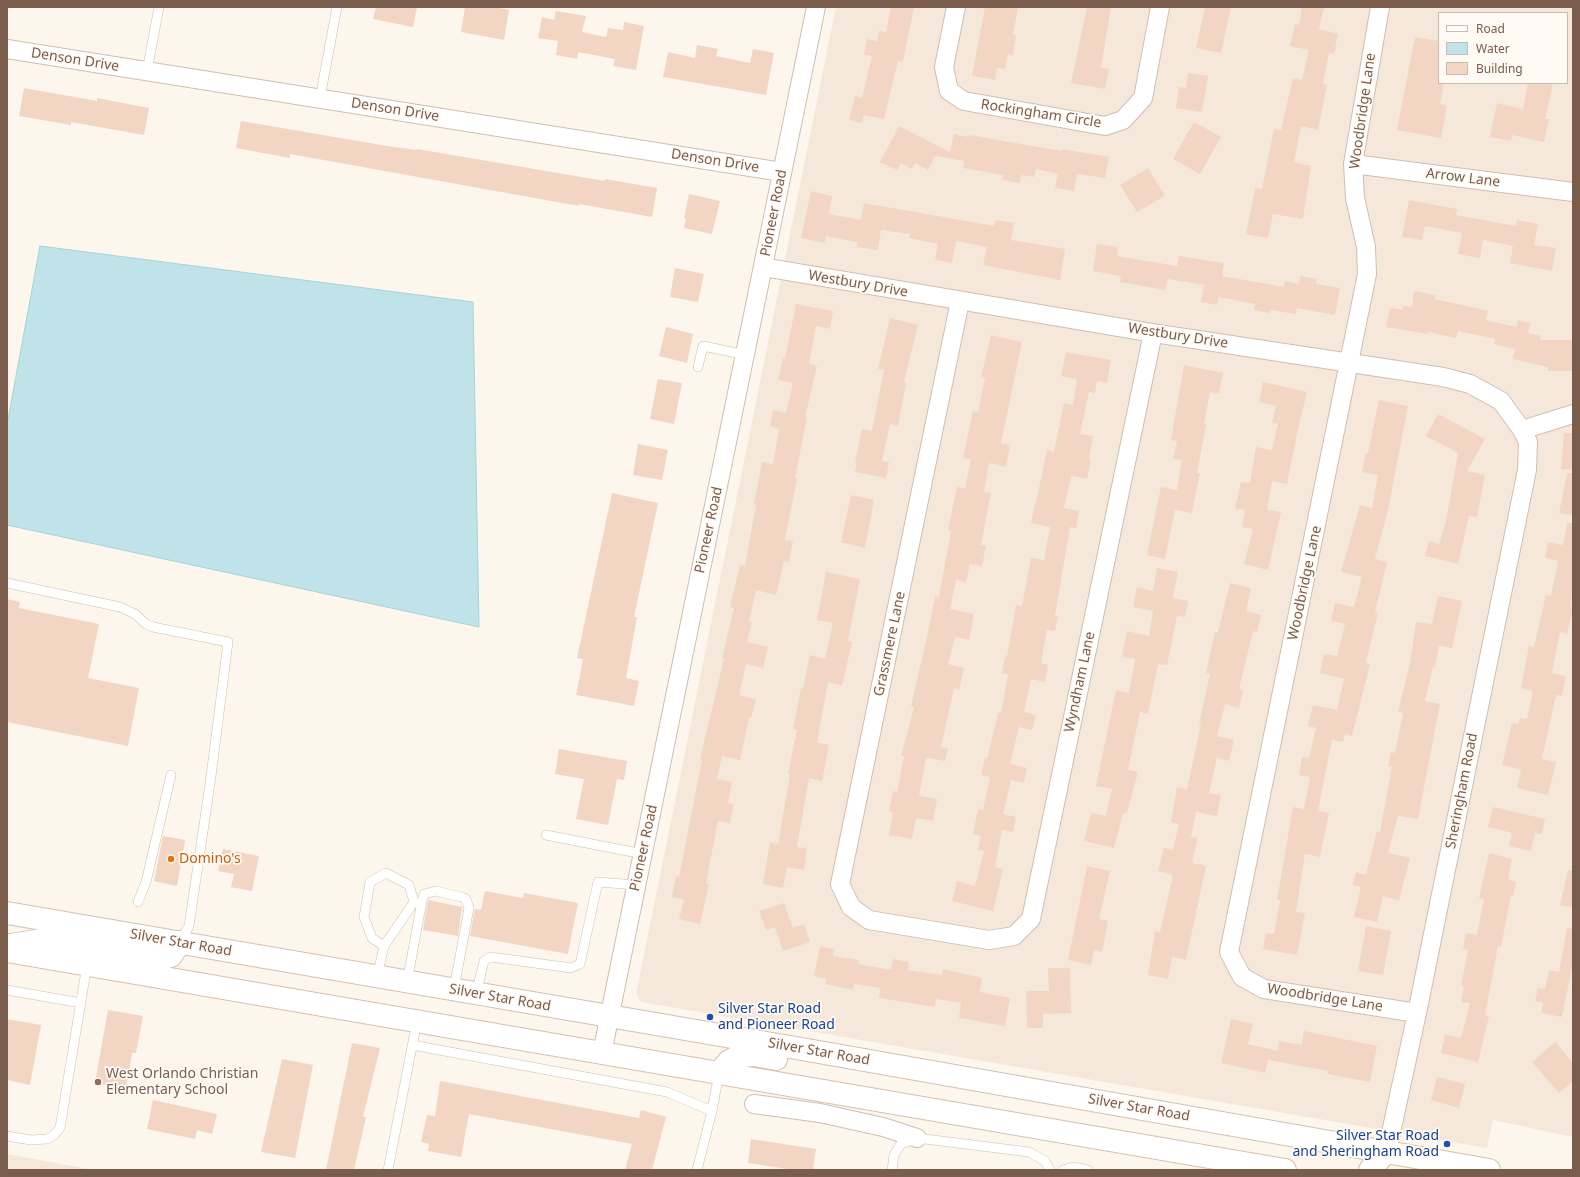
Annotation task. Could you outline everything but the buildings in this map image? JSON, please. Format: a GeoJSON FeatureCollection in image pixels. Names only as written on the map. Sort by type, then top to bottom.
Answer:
{"type":"FeatureCollection","features":[{"type":"Feature","properties":{"kind":"main road","name":"Silver Star Road"},"geometry":{"type":"LineString","coordinates":[[7,913],[610,1018],[932,1072],[1385,1160],[1489,1170]]}},
{"type":"Feature","properties":{"kind":"main road"},"geometry":{"type":"LineString","coordinates":[[7,945],[43,940],[157,960],[171,956],[180,942]]}},
{"type":"Feature","properties":{"kind":"main road"},"geometry":{"type":"LineString","coordinates":[[7,951],[719,1073],[1222,1165],[1285,1170]]}},
{"type":"Feature","properties":{"kind":"main road"},"geometry":{"type":"LineString","coordinates":[[719,1073],[723,1066],[738,1056],[754,1055],[876,1076],[932,1072]]}},
{"type":"Feature","properties":{"kind":"main road"},"geometry":{"type":"LineString","coordinates":[[1370,1170],[1385,1160]]}},
{"type":"Feature","properties":{"kind":"street","name":"Pioneer Road"},"geometry":{"type":"LineString","coordinates":[[602,1053],[816,7]]}},
{"type":"Feature","properties":{"kind":"street","name":"Rockingham Circle"},"geometry":{"type":"LineString","coordinates":[[956,7],[944,67],[949,91],[964,102],[1105,126],[1123,120],[1143,98],[1160,7]]}},
{"type":"Feature","properties":{"kind":"street","name":"Woodbridge Lane"},"geometry":{"type":"LineString","coordinates":[[1380,7],[1353,164],[1355,198],[1366,247],[1368,274],[1229,952],[1242,977],[1264,989],[1417,1013]]}},
{"type":"Feature","properties":{"kind":"street","name":"Denson Drive"},"geometry":{"type":"LineString","coordinates":[[7,49],[782,172]]}},
{"type":"Feature","properties":{"kind":"street","name":"Arrow Lane"},"geometry":{"type":"LineString","coordinates":[[1353,164],[1573,192]]}},
{"type":"Feature","properties":{"kind":"street","name":"Westbury Drive"},"geometry":{"type":"LineString","coordinates":[[763,267],[1153,333],[1443,377],[1470,384],[1501,401],[1522,430]]}},
{"type":"Feature","properties":{"kind":"street","name":"Grassmere Lane"},"geometry":{"type":"LineString","coordinates":[[925,930],[869,920],[851,907],[840,884],[960,301]]}},
{"type":"Feature","properties":{"kind":"street","name":"Wyndham Lane"},"geometry":{"type":"LineString","coordinates":[[925,930],[988,940],[1014,936],[1031,919],[1153,333]]}},
{"type":"Feature","properties":{"kind":"street"},"geometry":{"type":"LineString","coordinates":[[1522,430],[1573,414]]}},
{"type":"Feature","properties":{"kind":"street","name":"Sheringham Road"},"geometry":{"type":"LineString","coordinates":[[1385,1160],[1417,1013],[1527,470],[1528,442],[1522,430]]}},
{"type":"Feature","properties":{"kind":"street"},"geometry":{"type":"LineString","coordinates":[[754,1104],[820,1113],[883,1127],[917,1138]]}},
{"type":"Feature","properties":{"kind":"lane"},"geometry":{"type":"LineString","coordinates":[[147,71],[159,7]]}},
{"type":"Feature","properties":{"kind":"lane"},"geometry":{"type":"LineString","coordinates":[[320,98],[337,7]]}},
{"type":"Feature","properties":{"kind":"lane"},"geometry":{"type":"LineString","coordinates":[[698,367],[703,346],[746,355]]}},
{"type":"Feature","properties":{"kind":"lane"},"geometry":{"type":"LineString","coordinates":[[7,583],[120,607],[135,614],[146,624],[153,627],[228,642],[210,784],[189,926],[180,942]]}},
{"type":"Feature","properties":{"kind":"lane"},"geometry":{"type":"LineString","coordinates":[[138,902],[146,882],[171,776]]}},
{"type":"Feature","properties":{"kind":"lane"},"geometry":{"type":"LineString","coordinates":[[546,835],[643,854]]}},
{"type":"Feature","properties":{"kind":"lane"},"geometry":{"type":"LineString","coordinates":[[377,977],[384,946],[414,902],[409,885],[386,873],[370,882],[364,917],[372,938],[384,946]]}},
{"type":"Feature","properties":{"kind":"lane"},"geometry":{"type":"LineString","coordinates":[[476,994],[484,961],[491,957],[571,968],[580,964],[598,882],[636,885]]}},
{"type":"Feature","properties":{"kind":"lane"},"geometry":{"type":"LineString","coordinates":[[407,982],[424,894],[436,892],[462,897],[466,899],[469,908],[453,990]]}},
{"type":"Feature","properties":{"kind":"lane"},"geometry":{"type":"LineString","coordinates":[[7,1136],[31,1140],[47,1139],[54,1135],[60,1128],[87,965]]}},
{"type":"Feature","properties":{"kind":"lane"},"geometry":{"type":"LineString","coordinates":[[7,990],[81,1003]]}},
{"type":"Feature","properties":{"kind":"lane"},"geometry":{"type":"LineString","coordinates":[[388,1170],[417,1021]]}},
{"type":"Feature","properties":{"kind":"lane"},"geometry":{"type":"LineString","coordinates":[[412,1045],[667,1092],[712,1111]]}},
{"type":"Feature","properties":{"kind":"lane"},"geometry":{"type":"LineString","coordinates":[[697,1170],[712,1111],[719,1073]]}},
{"type":"Feature","properties":{"kind":"lane"},"geometry":{"type":"LineString","coordinates":[[892,1170],[894,1155],[900,1144],[917,1138],[1029,1152],[1046,1161],[1050,1170]]}},
{"type":"Feature","properties":{"kind":"lane"},"geometry":{"type":"LineString","coordinates":[[1063,1170],[1072,1167],[1088,1170]]}},
{"type":"Feature","properties":{"kind":"shaded area"},"geometry":{"type":"Polygon","coordinates":[[[836,7],[1573,7],[1573,1137],[1493,1120],[1487,1148],[641,1002],[636,994],[836,7]]]}},
{"type":"Feature","properties":{"kind":"shaded area"},"geometry":{"type":"Polygon","coordinates":[[[7,1154],[94,1170],[7,1170],[7,1154]]]}},
{"type":"Feature","properties":{"kind":"water"},"geometry":{"type":"Polygon","coordinates":[[[40,246],[473,302],[479,627],[7,525],[7,425],[40,246]]]}},
{"type":"Feature","properties":{"kind":"place","name":"Domino's"},"geometry":{"type":"Point","coordinates":[171,859]}},
{"type":"Feature","properties":{"kind":"place","name":"Silver Star Road and Pioneer Road"},"geometry":{"type":"Point","coordinates":[710,1017]}},
{"type":"Feature","properties":{"kind":"place","name":"West Orlando Christian Elementary School"},"geometry":{"type":"Point","coordinates":[98,1082]}},
{"type":"Feature","properties":{"kind":"place","name":"Silver Star Road and Sheringham Road"},"geometry":{"type":"Point","coordinates":[1447,1144]}}]}
